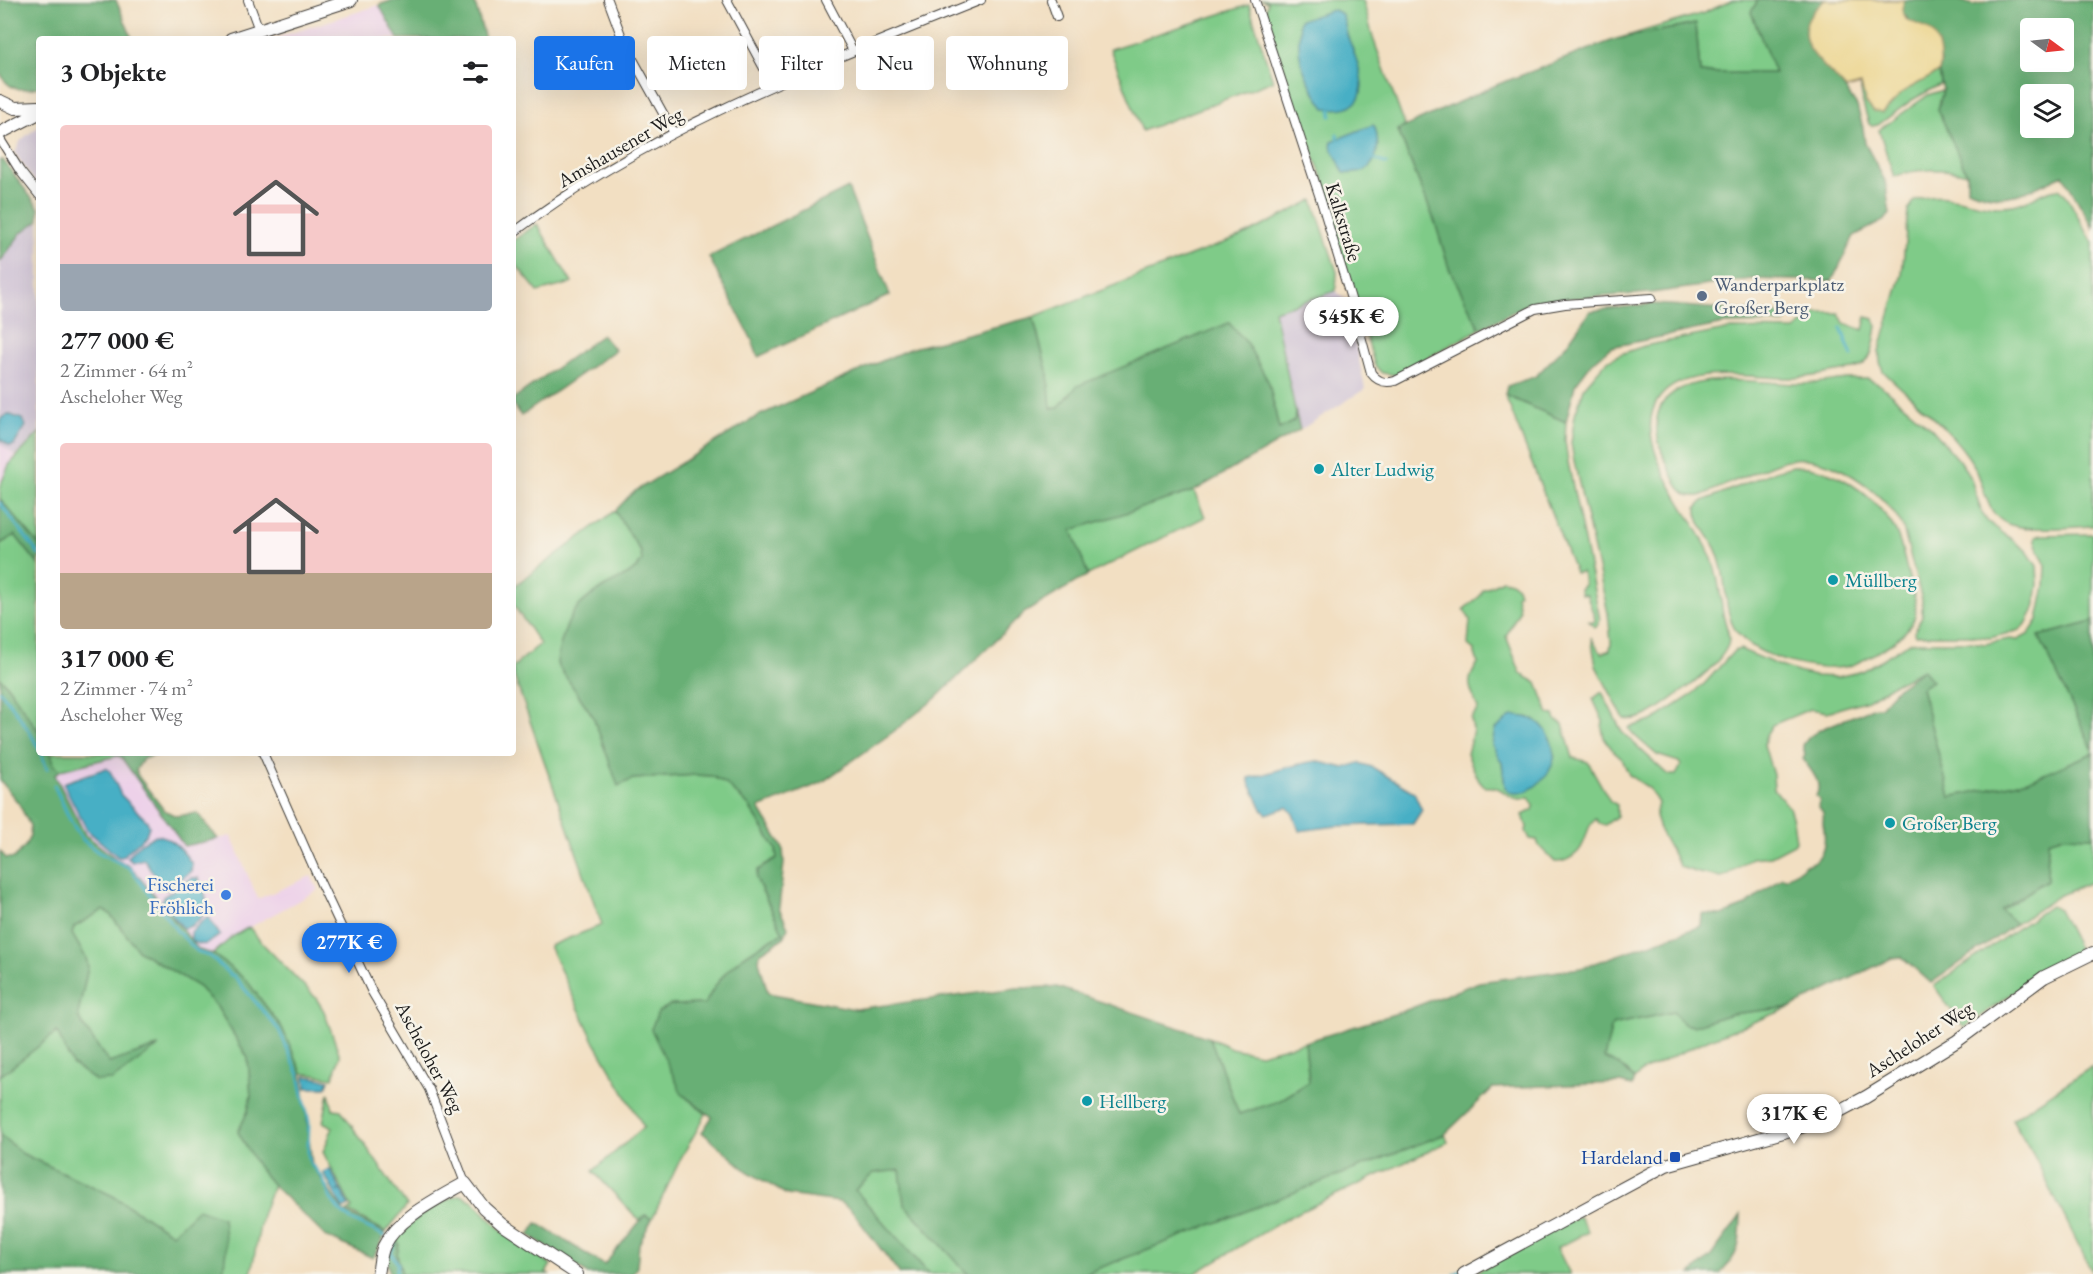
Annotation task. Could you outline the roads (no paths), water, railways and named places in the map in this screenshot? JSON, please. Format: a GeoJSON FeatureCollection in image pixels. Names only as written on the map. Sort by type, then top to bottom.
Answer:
{"type":"FeatureCollection","features":[{"type":"Feature","properties":{"kind":"street"},"geometry":{"type":"LineString","coordinates":[[248,0],[259,30]]}},
{"type":"Feature","properties":{"kind":"street"},"geometry":{"type":"LineString","coordinates":[[240,36],[351,0]]}},
{"type":"Feature","properties":{"kind":"street"},"geometry":{"type":"LineString","coordinates":[[608,0],[624,43],[674,134]]}},
{"type":"Feature","properties":{"kind":"street"},"geometry":{"type":"LineString","coordinates":[[727,0],[759,60]]}},
{"type":"Feature","properties":{"kind":"street"},"geometry":{"type":"LineString","coordinates":[[826,0],[853,51]]}},
{"type":"Feature","properties":{"kind":"street","name":"Amshausener Weg"},"geometry":{"type":"LineString","coordinates":[[844,55],[981,0]]}},
{"type":"Feature","properties":{"kind":"street"},"geometry":{"type":"LineString","coordinates":[[1051,0],[1057,17]]}},
{"type":"Feature","properties":{"kind":"street","name":"Kalkstraße"},"geometry":{"type":"LineString","coordinates":[[1255,0],[1346,281],[1371,372],[1375,378],[1381,382],[1395,381],[1535,309],[1565,304],[1652,298]]}},
{"type":"Feature","properties":{"kind":"street","name":"Amshausener Weg"},"geometry":{"type":"LineString","coordinates":[[516,231],[557,202],[674,134],[765,90]]}},
{"type":"Feature","properties":{"kind":"street"},"geometry":{"type":"LineString","coordinates":[[0,101],[15,108],[36,107]]}},
{"type":"Feature","properties":{"kind":"street"},"geometry":{"type":"LineString","coordinates":[[0,133],[36,115]]}},
{"type":"Feature","properties":{"kind":"street"},"geometry":{"type":"LineString","coordinates":[[0,139],[36,191]]}},
{"type":"Feature","properties":{"kind":"street","name":"Ascheloher Weg"},"geometry":{"type":"LineString","coordinates":[[264,756],[372,992],[429,1089],[465,1183],[484,1208],[502,1224],[577,1274]]}},
{"type":"Feature","properties":{"kind":"street","name":"Ascheloher Weg"},"geometry":{"type":"LineString","coordinates":[[1464,1274],[1666,1165],[1801,1127],[1834,1114],[1957,1041],[2044,977],[2093,953]]}},
{"type":"Feature","properties":{"kind":"street"},"geometry":{"type":"LineString","coordinates":[[378,1274],[383,1247],[390,1237],[426,1206],[465,1183]]}},
{"type":"Feature","properties":{"kind":"water"},"geometry":{"type":"Polygon","coordinates":[[[1333,10],[1339,12],[1343,17],[1361,76],[1362,88],[1359,97],[1353,104],[1342,108],[1325,108],[1308,79],[1300,55],[1300,20],[1333,10]]]}},
{"type":"Feature","properties":{"kind":"water"},"geometry":{"type":"Polygon","coordinates":[[[1373,125],[1377,136],[1374,161],[1363,171],[1344,173],[1331,146],[1332,141],[1373,125]]]}},
{"type":"Feature","properties":{"kind":"water"},"geometry":{"type":"Polygon","coordinates":[[[8,414],[22,419],[26,426],[14,445],[10,446],[0,439],[0,419],[8,414]]]}},
{"type":"Feature","properties":{"kind":"water"},"geometry":{"type":"Polygon","coordinates":[[[1512,716],[1531,718],[1541,724],[1548,734],[1554,754],[1552,766],[1543,779],[1531,789],[1517,793],[1510,792],[1505,787],[1502,763],[1492,745],[1495,729],[1512,716]]]}},
{"type":"Feature","properties":{"kind":"water"},"geometry":{"type":"Polygon","coordinates":[[[1316,761],[1344,768],[1359,763],[1372,767],[1414,792],[1422,810],[1413,824],[1337,826],[1299,831],[1293,814],[1287,807],[1267,814],[1263,811],[1249,778],[1316,761]]]}},
{"type":"Feature","properties":{"kind":"water"},"geometry":{"type":"Polygon","coordinates":[[[106,768],[110,771],[121,795],[147,821],[149,826],[146,835],[122,857],[118,857],[87,830],[63,783],[106,768]]]}},
{"type":"Feature","properties":{"kind":"water"},"geometry":{"type":"Polygon","coordinates":[[[156,835],[172,841],[192,864],[191,871],[169,889],[163,888],[144,859],[132,862],[127,857],[141,843],[156,835]]]}},
{"type":"Feature","properties":{"kind":"water"},"geometry":{"type":"Polygon","coordinates":[[[191,878],[198,878],[204,889],[208,908],[194,924],[183,928],[162,902],[163,897],[191,878]]]}},
{"type":"Feature","properties":{"kind":"water"},"geometry":{"type":"Polygon","coordinates":[[[208,916],[220,935],[206,944],[195,943],[191,940],[191,932],[208,916]]]}},
{"type":"Feature","properties":{"kind":"water"},"geometry":{"type":"Polygon","coordinates":[[[305,1076],[329,1080],[326,1088],[306,1088],[305,1076]]]}},
{"type":"Feature","properties":{"kind":"water"},"geometry":{"type":"Polygon","coordinates":[[[330,1169],[340,1189],[337,1192],[341,1190],[349,1206],[343,1209],[323,1172],[330,1169]]]}},
{"type":"Feature","properties":{"kind":"waterway"},"geometry":{"type":"LineString","coordinates":[[1331,109],[1331,116]]}},
{"type":"Feature","properties":{"kind":"waterway"},"geometry":{"type":"LineString","coordinates":[[1337,134],[1338,138]]}},
{"type":"Feature","properties":{"kind":"waterway"},"geometry":{"type":"LineString","coordinates":[[1375,159],[1386,164]]}},
{"type":"Feature","properties":{"kind":"waterway"},"geometry":{"type":"LineString","coordinates":[[1841,328],[1852,356]]}},
{"type":"Feature","properties":{"kind":"waterway"},"geometry":{"type":"LineString","coordinates":[[0,503],[36,551]]}},
{"type":"Feature","properties":{"kind":"waterway"},"geometry":{"type":"LineString","coordinates":[[0,691],[36,743]]}},
{"type":"Feature","properties":{"kind":"waterway"},"geometry":{"type":"LineString","coordinates":[[42,756],[47,769]]}},
{"type":"Feature","properties":{"kind":"waterway"},"geometry":{"type":"LineString","coordinates":[[54,785],[71,822],[83,840],[98,852],[130,868],[177,931],[199,953],[210,956],[234,976],[279,1030],[299,1075],[309,1122],[310,1163],[322,1177],[331,1199],[340,1211],[352,1220],[385,1236]]}},
{"type":"Feature","properties":{"kind":"waterway"},"geometry":{"type":"LineString","coordinates":[[394,1244],[391,1253],[398,1264],[397,1274]]}},
{"type":"Feature","properties":{"kind":"waterway"},"geometry":{"type":"LineString","coordinates":[[1455,1274],[1462,1270]]}},
{"type":"Feature","properties":{"kind":"place","name":"Wanderparkplatz Großer Berg"},"geometry":{"type":"Point","coordinates":[1702,296]}},
{"type":"Feature","properties":{"kind":"place","name":"Alter Ludwig"},"geometry":{"type":"Point","coordinates":[1319,469]}},
{"type":"Feature","properties":{"kind":"place","name":"Müllberg"},"geometry":{"type":"Point","coordinates":[1833,580]}},
{"type":"Feature","properties":{"kind":"place","name":"Großer Berg"},"geometry":{"type":"Point","coordinates":[1890,823]}},
{"type":"Feature","properties":{"kind":"place","name":"Fischerei Fröhlich"},"geometry":{"type":"Point","coordinates":[226,895]}},
{"type":"Feature","properties":{"kind":"place","name":"Hellberg"},"geometry":{"type":"Point","coordinates":[1087,1101]}},
{"type":"Feature","properties":{"kind":"place","name":"Hardeland"},"geometry":{"type":"Point","coordinates":[1675,1157]}}]}
